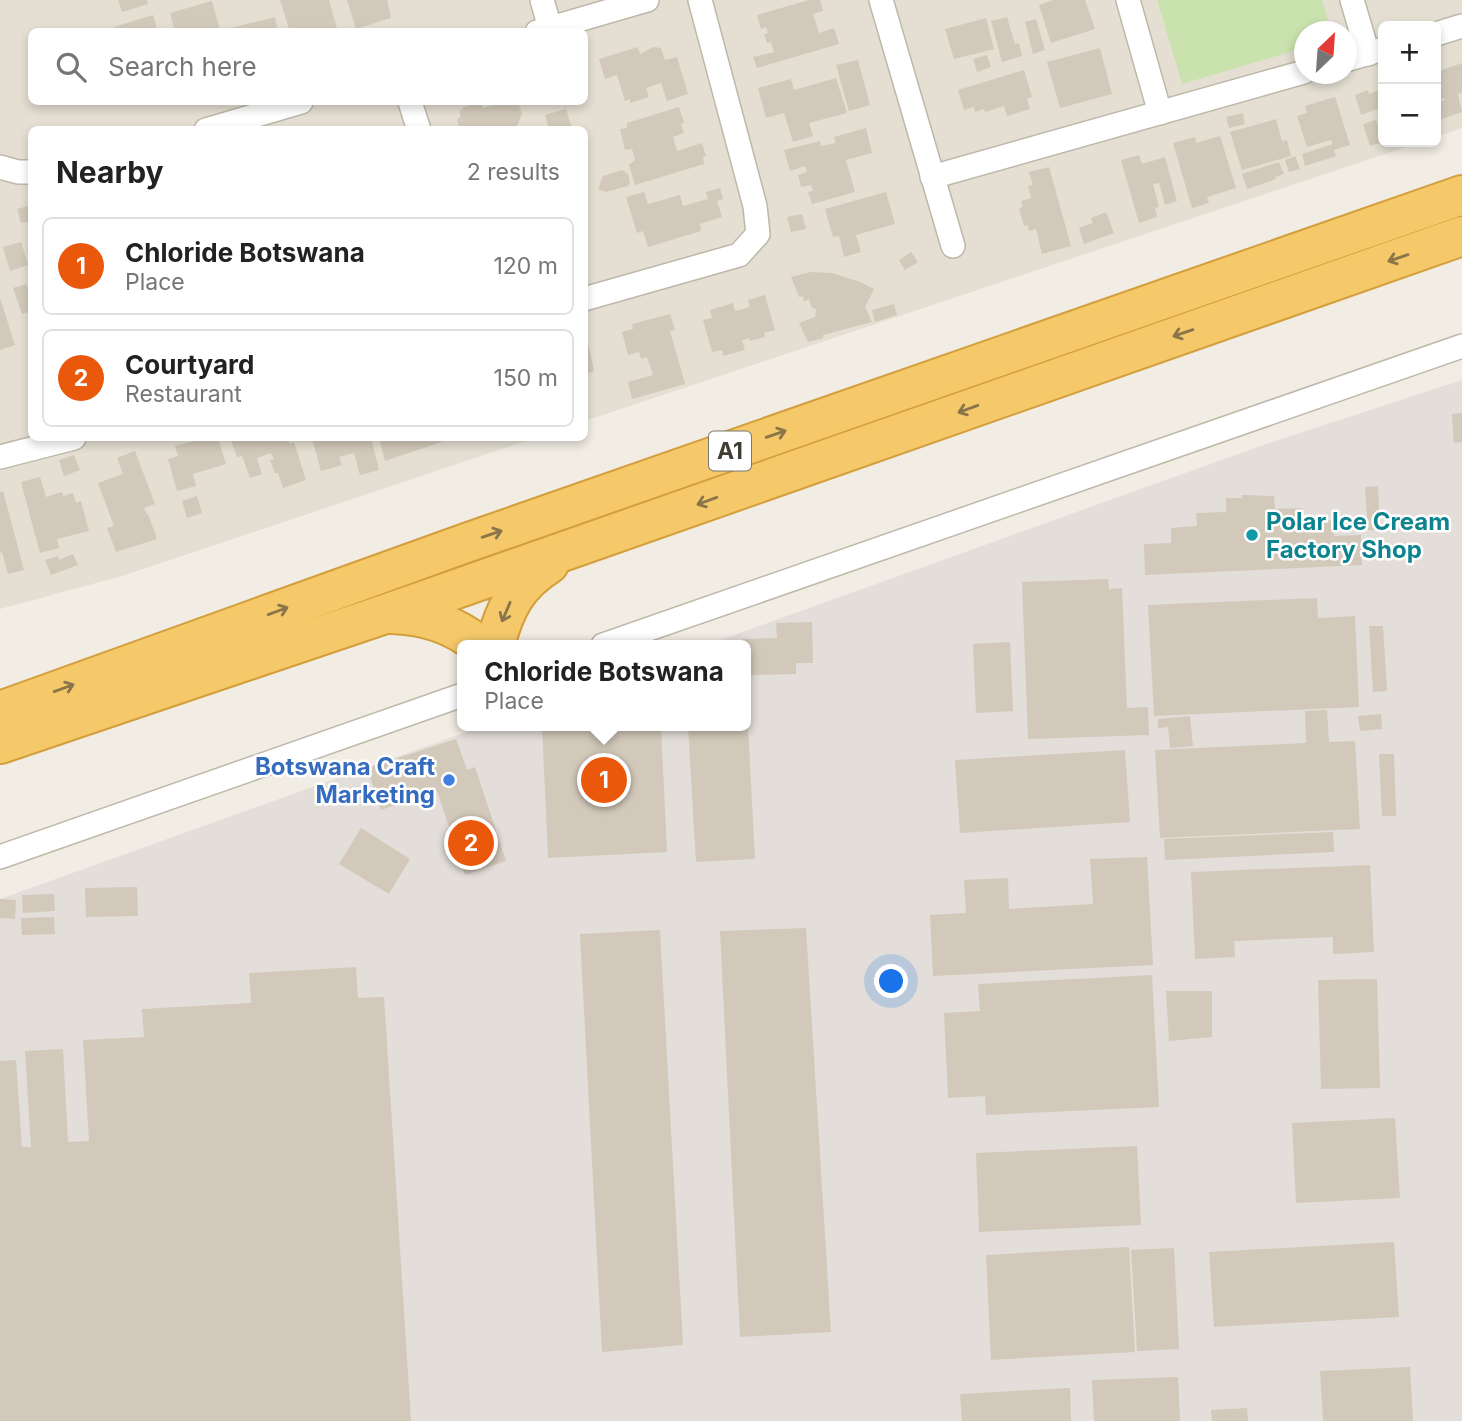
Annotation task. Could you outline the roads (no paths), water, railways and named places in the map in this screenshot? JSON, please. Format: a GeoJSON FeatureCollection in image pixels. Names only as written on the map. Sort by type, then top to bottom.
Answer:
{"type":"FeatureCollection","features":[{"type":"Feature","properties":{"kind":"highway","name":"A1"},"geometry":{"type":"LineString","coordinates":[[0,711],[453,548],[1462,195]]}},
{"type":"Feature","properties":{"kind":"highway","name":"A1"},"geometry":{"type":"LineString","coordinates":[[0,744],[595,541],[1462,236]]}},
{"type":"Feature","properties":{"kind":"highway"},"geometry":{"type":"LineString","coordinates":[[496,640],[504,614],[514,594],[526,581],[547,565],[595,541]]}},
{"type":"Feature","properties":{"kind":"highway"},"geometry":{"type":"LineString","coordinates":[[387,613],[412,614],[432,619],[473,640]]}},
{"type":"Feature","properties":{"kind":"street"},"geometry":{"type":"LineString","coordinates":[[542,0],[543,28]]}},
{"type":"Feature","properties":{"kind":"street"},"geometry":{"type":"LineString","coordinates":[[550,28],[647,0]]}},
{"type":"Feature","properties":{"kind":"street"},"geometry":{"type":"LineString","coordinates":[[588,298],[739,255],[758,234],[755,206],[700,0]]}},
{"type":"Feature","properties":{"kind":"street"},"geometry":{"type":"LineString","coordinates":[[881,0],[953,246]]}},
{"type":"Feature","properties":{"kind":"street"},"geometry":{"type":"LineString","coordinates":[[1128,0],[1160,113]]}},
{"type":"Feature","properties":{"kind":"street"},"geometry":{"type":"LineString","coordinates":[[1352,0],[1366,54]]}},
{"type":"Feature","properties":{"kind":"street"},"geometry":{"type":"LineString","coordinates":[[1441,32],[1462,26]]}},
{"type":"Feature","properties":{"kind":"street"},"geometry":{"type":"LineString","coordinates":[[932,177],[1294,75]]}},
{"type":"Feature","properties":{"kind":"street"},"geometry":{"type":"LineString","coordinates":[[220,126],[291,105]]}},
{"type":"Feature","properties":{"kind":"street"},"geometry":{"type":"LineString","coordinates":[[411,105],[418,126]]}},
{"type":"Feature","properties":{"kind":"street"},"geometry":{"type":"LineString","coordinates":[[0,167],[18,173],[28,172]]}},
{"type":"Feature","properties":{"kind":"street"},"geometry":{"type":"LineString","coordinates":[[617,640],[1462,346]]}},
{"type":"Feature","properties":{"kind":"street"},"geometry":{"type":"LineString","coordinates":[[0,457],[62,441]]}},
{"type":"Feature","properties":{"kind":"street"},"geometry":{"type":"LineString","coordinates":[[0,857],[457,697]]}},
{"type":"Feature","properties":{"kind":"place","name":"Polar Ice Cream Factory Shop"},"geometry":{"type":"Point","coordinates":[1252,535]}},
{"type":"Feature","properties":{"kind":"place","name":"Botswana Craft Marketing"},"geometry":{"type":"Point","coordinates":[449,780]}},
{"type":"Feature","properties":{"kind":"place","name":"Chloride Botswana"},"geometry":{"type":"Point","coordinates":[604,780]}},
{"type":"Feature","properties":{"kind":"place","name":"Courtyard"},"geometry":{"type":"Point","coordinates":[471,843]}}]}
